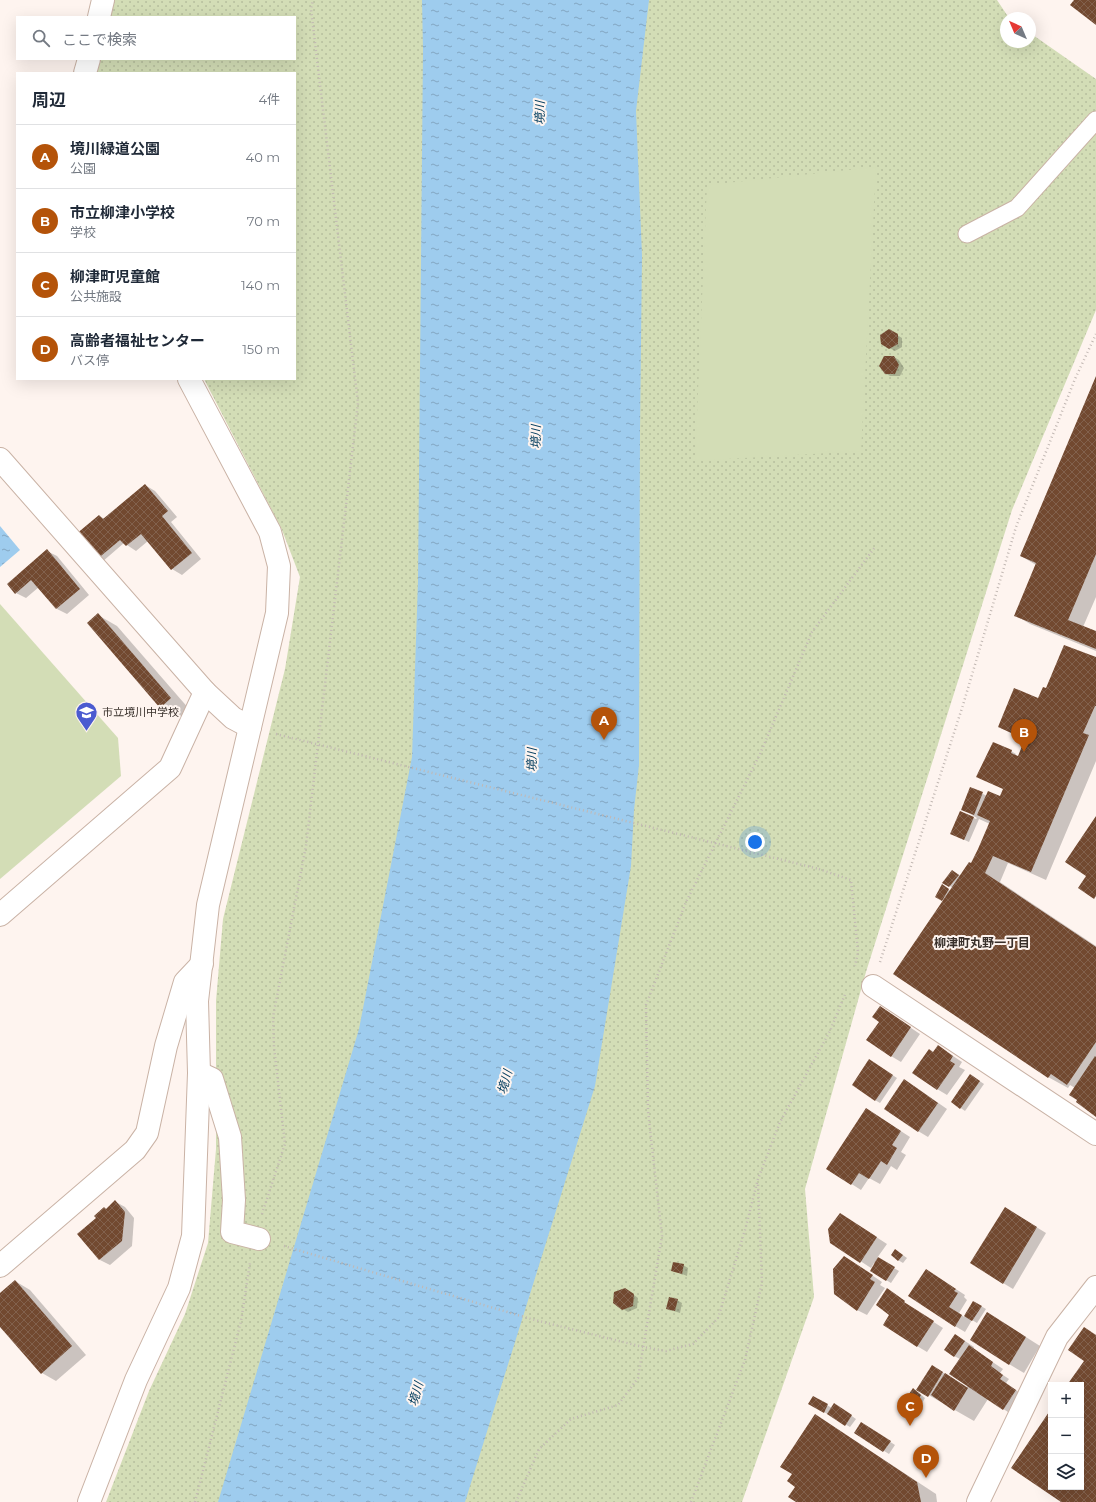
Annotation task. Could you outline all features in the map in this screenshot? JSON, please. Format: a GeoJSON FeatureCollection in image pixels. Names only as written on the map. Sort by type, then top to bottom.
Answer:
{"type":"FeatureCollection","features":[{"type":"Feature","properties":{"kind":"street"},"geometry":{"type":"LineString","coordinates":[[99,16],[103,0]]}},
{"type":"Feature","properties":{"kind":"street"},"geometry":{"type":"LineString","coordinates":[[85,72],[89,60]]}},
{"type":"Feature","properties":{"kind":"street"},"geometry":{"type":"LineString","coordinates":[[89,1502],[136,1380],[179,1288],[193,1236],[199,1072],[197,1001],[208,905],[277,613],[278,566],[270,532],[190,380]]}},
{"type":"Feature","properties":{"kind":"street"},"geometry":{"type":"LineString","coordinates":[[0,459],[205,692],[233,718],[250,727]]}},
{"type":"Feature","properties":{"kind":"street"},"geometry":{"type":"LineString","coordinates":[[0,915],[170,768],[205,692]]}},
{"type":"Feature","properties":{"kind":"street"},"geometry":{"type":"LineString","coordinates":[[0,1266],[135,1150],[147,1134],[166,1046],[185,982],[202,964]]}},
{"type":"Feature","properties":{"kind":"street"},"geometry":{"type":"LineString","coordinates":[[872,986],[1096,1134]]}},
{"type":"Feature","properties":{"kind":"street"},"geometry":{"type":"LineString","coordinates":[[199,1072],[212,1079],[230,1137],[234,1200],[232,1232],[256,1238]]}},
{"type":"Feature","properties":{"kind":"street"},"geometry":{"type":"LineString","coordinates":[[978,1502],[1057,1336],[1096,1287]]}},
{"type":"Feature","properties":{"kind":"lane"},"geometry":{"type":"LineString","coordinates":[[968,234],[1017,208],[1096,120]]}},
{"type":"Feature","properties":{"kind":"path"},"geometry":{"type":"LineString","coordinates":[[195,1502],[241,1321],[256,1238],[285,1144],[274,1047],[274,1017],[306,846],[358,403],[311,9],[313,0]]}},
{"type":"Feature","properties":{"kind":"path"},"geometry":{"type":"LineString","coordinates":[[853,976],[872,986],[963,705],[1016,527],[1076,379],[1096,334]]}},
{"type":"Feature","properties":{"kind":"path"},"geometry":{"type":"LineString","coordinates":[[516,1502],[539,1448],[571,1419],[618,1405],[638,1378],[662,1236],[648,1111],[646,1004],[686,902],[760,754],[812,632],[875,547]]}},
{"type":"Feature","properties":{"kind":"path"},"geometry":{"type":"LineString","coordinates":[[256,1238],[531,1319],[643,1347],[666,1351],[693,1344],[718,1318],[745,1230],[758,1179],[780,1122],[830,1031],[853,976],[858,952],[851,880],[819,869],[284,736]]}},
{"type":"Feature","properties":{"kind":"path"},"geometry":{"type":"LineString","coordinates":[[690,1502],[745,1360],[762,1283],[758,1179]]}},
{"type":"Feature","properties":{"kind":"green space"},"geometry":{"type":"Polygon","coordinates":[[[114,0],[997,0],[1005,12],[1000,12],[1000,48],[1036,48],[1036,37],[1096,79],[1096,310],[1012,510],[866,972],[805,1189],[814,1297],[742,1502],[106,1502],[149,1391],[185,1314],[208,1243],[216,1149],[216,1001],[223,919],[285,669],[300,577],[282,530],[205,380],[296,380],[296,72],[95,72],[99,60],[296,60],[296,16],[109,16],[114,0]]]}},
{"type":"Feature","properties":{"kind":"green space"},"geometry":{"type":"Polygon","coordinates":[[[876,167],[861,451],[695,461],[707,185],[876,167]]]}},
{"type":"Feature","properties":{"kind":"green space"},"geometry":{"type":"Polygon","coordinates":[[[0,604],[118,738],[121,776],[0,879],[0,604]]]}},
{"type":"Feature","properties":{"kind":"water","name":"境川"},"geometry":{"type":"Polygon","coordinates":[[[422,0],[649,0],[636,111],[642,255],[639,765],[634,810],[631,866],[595,1086],[465,1502],[218,1502],[359,1029],[412,757],[418,581],[423,50],[422,0]]]}},
{"type":"Feature","properties":{"kind":"water"},"geometry":{"type":"Polygon","coordinates":[[[0,526],[20,550],[0,567],[0,526]]]}},
{"type":"Feature","properties":{"kind":"building"},"geometry":{"type":"Polygon","coordinates":[[[1074,0],[1096,0],[1096,25],[1070,5],[1074,0]]]}},
{"type":"Feature","properties":{"kind":"building"},"geometry":{"type":"Polygon","coordinates":[[[889,329],[898,334],[898,344],[889,349],[881,344],[880,335],[889,329]]]}},
{"type":"Feature","properties":{"kind":"building"},"geometry":{"type":"Polygon","coordinates":[[[884,356],[894,356],[899,365],[895,374],[885,374],[879,366],[884,356]]]}},
{"type":"Feature","properties":{"kind":"building"},"geometry":{"type":"Polygon","coordinates":[[[1096,376],[1096,554],[1068,620],[1096,631],[1096,649],[1014,616],[1036,563],[1020,556],[1096,376]]]}},
{"type":"Feature","properties":{"kind":"building"},"geometry":{"type":"Polygon","coordinates":[[[145,484],[168,511],[162,516],[192,553],[171,570],[141,534],[126,546],[120,540],[96,560],[75,535],[99,515],[103,519],[145,484]]]}},
{"type":"Feature","properties":{"kind":"building"},"geometry":{"type":"Polygon","coordinates":[[[47,549],[80,589],[56,609],[31,580],[15,594],[7,584],[47,549]]]}},
{"type":"Feature","properties":{"kind":"building"},"geometry":{"type":"Polygon","coordinates":[[[98,613],[171,698],[160,708],[87,623],[98,613]]]}},
{"type":"Feature","properties":{"kind":"building"},"geometry":{"type":"Polygon","coordinates":[[[1064,645],[1096,657],[1096,706],[1083,733],[1089,735],[1031,872],[993,856],[985,873],[1096,947],[1096,1042],[1067,1085],[1051,1074],[1048,1078],[893,974],[969,862],[971,863],[978,849],[990,821],[977,815],[988,791],[1000,796],[1003,789],[976,777],[993,742],[1012,750],[1011,753],[1018,756],[1025,739],[998,727],[1014,688],[1038,698],[1043,687],[1046,688],[1064,645]]]}},
{"type":"Feature","properties":{"kind":"building"},"geometry":{"type":"Polygon","coordinates":[[[970,787],[983,792],[974,815],[961,810],[970,787]]]}},
{"type":"Feature","properties":{"kind":"building"},"geometry":{"type":"Polygon","coordinates":[[[960,811],[974,817],[964,840],[950,834],[960,811]]]}},
{"type":"Feature","properties":{"kind":"building"},"geometry":{"type":"Polygon","coordinates":[[[1096,816],[1096,896],[1094,899],[1078,888],[1086,876],[1065,862],[1096,816]]]}},
{"type":"Feature","properties":{"kind":"building"},"geometry":{"type":"Polygon","coordinates":[[[952,870],[959,875],[949,887],[942,883],[952,870]]]}},
{"type":"Feature","properties":{"kind":"building"},"geometry":{"type":"Polygon","coordinates":[[[942,884],[949,889],[942,901],[935,897],[942,884]]]}},
{"type":"Feature","properties":{"kind":"building"},"geometry":{"type":"Polygon","coordinates":[[[880,1006],[911,1027],[891,1057],[866,1040],[879,1022],[872,1017],[880,1006]]]}},
{"type":"Feature","properties":{"kind":"building"},"geometry":{"type":"Polygon","coordinates":[[[938,1045],[953,1056],[950,1061],[955,1064],[937,1090],[912,1073],[929,1049],[933,1052],[938,1045]]]}},
{"type":"Feature","properties":{"kind":"building"},"geometry":{"type":"Polygon","coordinates":[[[1095,1056],[1096,1057],[1096,1117],[1069,1095],[1095,1056]]]}},
{"type":"Feature","properties":{"kind":"building"},"geometry":{"type":"Polygon","coordinates":[[[869,1059],[893,1075],[875,1101],[852,1085],[869,1059]]]}},
{"type":"Feature","properties":{"kind":"building"},"geometry":{"type":"Polygon","coordinates":[[[970,1074],[980,1081],[960,1109],[951,1102],[970,1074]]]}},
{"type":"Feature","properties":{"kind":"building"},"geometry":{"type":"Polygon","coordinates":[[[904,1079],[938,1103],[918,1132],[884,1109],[904,1079]]]}},
{"type":"Feature","properties":{"kind":"building"},"geometry":{"type":"Polygon","coordinates":[[[866,1108],[901,1131],[892,1145],[897,1148],[887,1165],[881,1161],[869,1179],[859,1173],[851,1185],[826,1169],[866,1108]]]}},
{"type":"Feature","properties":{"kind":"building"},"geometry":{"type":"Polygon","coordinates":[[[115,1200],[125,1212],[122,1241],[99,1260],[77,1234],[96,1218],[94,1216],[104,1207],[106,1209],[115,1200]]]}},
{"type":"Feature","properties":{"kind":"building"},"geometry":{"type":"Polygon","coordinates":[[[1005,1207],[1037,1227],[1003,1284],[970,1263],[1005,1207]]]}},
{"type":"Feature","properties":{"kind":"building"},"geometry":{"type":"Polygon","coordinates":[[[840,1213],[877,1237],[860,1263],[830,1243],[828,1229],[840,1213]]]}},
{"type":"Feature","properties":{"kind":"building"},"geometry":{"type":"Polygon","coordinates":[[[895,1249],[903,1255],[898,1261],[891,1255],[895,1249]]]}},
{"type":"Feature","properties":{"kind":"building"},"geometry":{"type":"Polygon","coordinates":[[[844,1256],[873,1275],[870,1279],[875,1282],[857,1311],[834,1294],[833,1269],[844,1256]]]}},
{"type":"Feature","properties":{"kind":"building"},"geometry":{"type":"Polygon","coordinates":[[[878,1257],[895,1267],[886,1281],[870,1271],[878,1257]]]}},
{"type":"Feature","properties":{"kind":"building"},"geometry":{"type":"Polygon","coordinates":[[[673,1262],[684,1264],[682,1274],[671,1271],[673,1262]]]}},
{"type":"Feature","properties":{"kind":"building"},"geometry":{"type":"Polygon","coordinates":[[[926,1269],[956,1289],[954,1291],[958,1293],[949,1307],[962,1315],[955,1327],[908,1296],[926,1269]]]}},
{"type":"Feature","properties":{"kind":"building"},"geometry":{"type":"Polygon","coordinates":[[[15,1280],[72,1346],[41,1374],[0,1327],[0,1293],[15,1280]]]}},
{"type":"Feature","properties":{"kind":"building"},"geometry":{"type":"Polygon","coordinates":[[[625,1288],[634,1294],[633,1306],[622,1310],[613,1303],[614,1292],[625,1288]]]}},
{"type":"Feature","properties":{"kind":"building"},"geometry":{"type":"Polygon","coordinates":[[[887,1288],[905,1301],[904,1302],[934,1321],[917,1347],[883,1325],[889,1315],[876,1305],[887,1288]]]}},
{"type":"Feature","properties":{"kind":"building"},"geometry":{"type":"Polygon","coordinates":[[[669,1297],[678,1299],[675,1311],[666,1309],[669,1297]]]}},
{"type":"Feature","properties":{"kind":"building"},"geometry":{"type":"Polygon","coordinates":[[[973,1301],[982,1306],[972,1321],[964,1316],[973,1301]]]}},
{"type":"Feature","properties":{"kind":"building"},"geometry":{"type":"Polygon","coordinates":[[[987,1312],[1026,1337],[1009,1365],[970,1340],[987,1312]]]}},
{"type":"Feature","properties":{"kind":"building"},"geometry":{"type":"Polygon","coordinates":[[[1084,1327],[1096,1335],[1096,1502],[1061,1502],[1011,1468],[1048,1413],[1048,1490],[1084,1490],[1084,1382],[1069,1382],[1084,1361],[1068,1350],[1084,1327]]]}},
{"type":"Feature","properties":{"kind":"building"},"geometry":{"type":"Polygon","coordinates":[[[955,1334],[965,1341],[954,1357],[944,1350],[955,1334]]]}},
{"type":"Feature","properties":{"kind":"building"},"geometry":{"type":"Polygon","coordinates":[[[969,1345],[993,1362],[991,1366],[1003,1375],[1000,1379],[1016,1390],[1003,1410],[949,1374],[969,1345]]]}},
{"type":"Feature","properties":{"kind":"building"},"geometry":{"type":"Polygon","coordinates":[[[932,1365],[943,1372],[928,1397],[916,1390],[932,1365]]]}},
{"type":"Feature","properties":{"kind":"building"},"geometry":{"type":"Polygon","coordinates":[[[945,1373],[968,1388],[954,1411],[931,1395],[945,1373]]]}},
{"type":"Feature","properties":{"kind":"building"},"geometry":{"type":"Polygon","coordinates":[[[913,1388],[921,1395],[910,1413],[901,1406],[913,1388]]]}},
{"type":"Feature","properties":{"kind":"building"},"geometry":{"type":"Polygon","coordinates":[[[813,1396],[828,1404],[824,1413],[808,1404],[813,1396]]]}},
{"type":"Feature","properties":{"kind":"building"},"geometry":{"type":"Polygon","coordinates":[[[834,1403],[852,1415],[845,1426],[827,1414],[834,1403]]]}},
{"type":"Feature","properties":{"kind":"building"},"geometry":{"type":"Polygon","coordinates":[[[815,1414],[917,1482],[921,1502],[796,1502],[788,1497],[795,1487],[787,1481],[792,1474],[780,1467],[815,1414]]]}},
{"type":"Feature","properties":{"kind":"building"},"geometry":{"type":"Polygon","coordinates":[[[861,1422],[891,1441],[883,1452],[854,1433],[861,1422]]]}},
{"type":"Feature","properties":{"kind":"place","name":"市立境川中学校"},"geometry":{"type":"Point","coordinates":[86,732]}},
{"type":"Feature","properties":{"kind":"place","name":"境川緑道公園"},"geometry":{"type":"Point","coordinates":[604,740]}},
{"type":"Feature","properties":{"kind":"place","name":"市立柳津小学校"},"geometry":{"type":"Point","coordinates":[1024,752]}},
{"type":"Feature","properties":{"kind":"place","name":"柳津町児童館"},"geometry":{"type":"Point","coordinates":[910,1426]}},
{"type":"Feature","properties":{"kind":"place","name":"高齢者福祉センター"},"geometry":{"type":"Point","coordinates":[926,1478]}},
{"type":"Feature","properties":{"kind":"district","name":"柳津町丸野一丁目"},"geometry":{"type":"Point","coordinates":[982,943]}}]}
